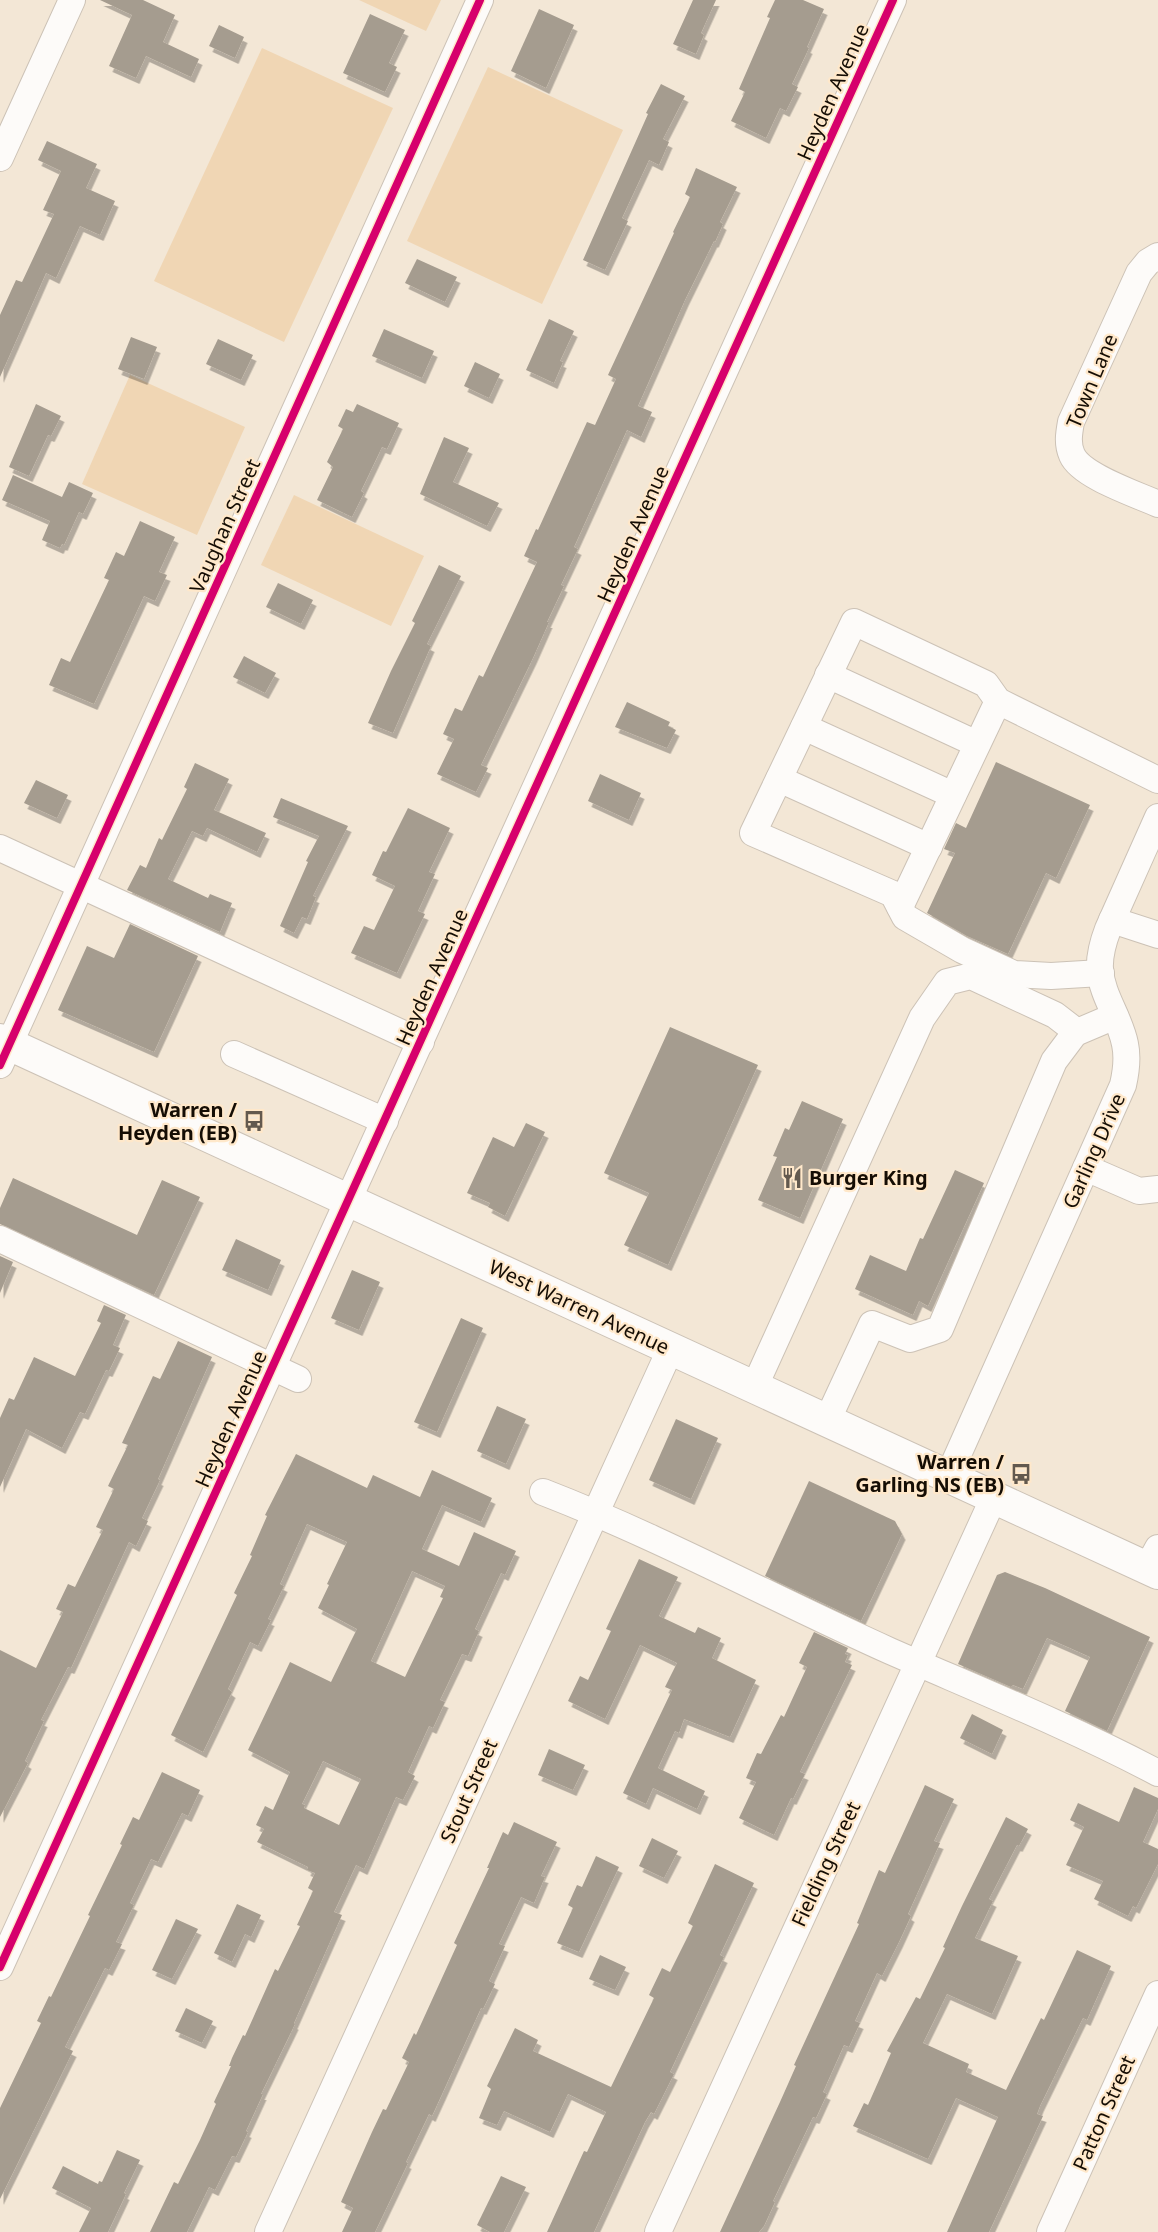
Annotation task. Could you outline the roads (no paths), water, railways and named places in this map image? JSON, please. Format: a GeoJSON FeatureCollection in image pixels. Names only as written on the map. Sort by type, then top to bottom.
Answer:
{"type":"FeatureCollection","features":[{"type":"Feature","properties":{"kind":"main road","name":"West Warren Avenue"},"geometry":{"type":"LineString","coordinates":[[3,1050],[348,1202],[948,1477],[1154,1563]]}},
{"type":"Feature","properties":{"kind":"street"},"geometry":{"type":"LineString","coordinates":[[0,158],[72,0]]}},
{"type":"Feature","properties":{"kind":"street","name":"Vaughan Street"},"geometry":{"type":"LineString","coordinates":[[3,1050],[81,886],[480,0]]}},
{"type":"Feature","properties":{"kind":"street","name":"Heyden Avenue"},"geometry":{"type":"LineString","coordinates":[[0,1967],[893,0]]}},
{"type":"Feature","properties":{"kind":"street","name":"Town Lane"},"geometry":{"type":"LineString","coordinates":[[1158,256],[1148,262],[1140,273],[1071,422],[1068,438],[1072,455],[1087,471],[1158,504]]}},
{"type":"Feature","properties":{"kind":"street"},"geometry":{"type":"LineString","coordinates":[[1101,973],[1051,976],[1014,974],[962,950],[905,917],[896,901],[753,833],[854,622],[1158,780]]}},
{"type":"Feature","properties":{"kind":"street"},"geometry":{"type":"LineString","coordinates":[[828,675],[977,744]]}},
{"type":"Feature","properties":{"kind":"street"},"geometry":{"type":"LineString","coordinates":[[896,901],[929,847],[977,744],[992,692]]}},
{"type":"Feature","properties":{"kind":"street"},"geometry":{"type":"LineString","coordinates":[[804,727],[953,795]]}},
{"type":"Feature","properties":{"kind":"street"},"geometry":{"type":"LineString","coordinates":[[779,779],[929,847]]}},
{"type":"Feature","properties":{"kind":"street","name":"Garling Drive"},"geometry":{"type":"LineString","coordinates":[[948,1477],[1123,1086],[1127,1066],[1125,1046],[1103,985],[1101,948],[1158,818]]}},
{"type":"Feature","properties":{"kind":"street"},"geometry":{"type":"LineString","coordinates":[[0,848],[421,1042]]}},
{"type":"Feature","properties":{"kind":"street"},"geometry":{"type":"LineString","coordinates":[[1112,920],[1158,935]]}},
{"type":"Feature","properties":{"kind":"street"},"geometry":{"type":"LineString","coordinates":[[754,1388],[891,1082],[922,1018],[947,982],[971,976],[1054,1015],[1077,1032]]}},
{"type":"Feature","properties":{"kind":"street"},"geometry":{"type":"LineString","coordinates":[[827,1421],[872,1324],[910,1339],[940,1329],[1054,1061],[1077,1032],[1115,1016]]}},
{"type":"Feature","properties":{"kind":"street"},"geometry":{"type":"LineString","coordinates":[[234,1054],[385,1121]]}},
{"type":"Feature","properties":{"kind":"street"},"geometry":{"type":"LineString","coordinates":[[1086,1168],[1139,1191],[1158,1189]]}},
{"type":"Feature","properties":{"kind":"street"},"geometry":{"type":"LineString","coordinates":[[0,1239],[298,1379]]}},
{"type":"Feature","properties":{"kind":"street","name":"Stout Street"},"geometry":{"type":"LineString","coordinates":[[268,2232],[670,1350]]}},
{"type":"Feature","properties":{"kind":"street"},"geometry":{"type":"LineString","coordinates":[[543,1492],[594,1513],[1158,1773]]}},
{"type":"Feature","properties":{"kind":"street","name":"Fielding Street"},"geometry":{"type":"LineString","coordinates":[[658,2232],[994,1497]]}},
{"type":"Feature","properties":{"kind":"street","name":"Patton Street"},"geometry":{"type":"LineString","coordinates":[[1050,2232],[1155,2009]]}},
{"type":"Feature","properties":{"kind":"place","name":"Warren / Heyden (EB)"},"geometry":{"type":"Point","coordinates":[254,1121]}},
{"type":"Feature","properties":{"kind":"place","name":"Burger King"},"geometry":{"type":"Point","coordinates":[792,1178]}},
{"type":"Feature","properties":{"kind":"place","name":"Warren / Garling NS (EB)"},"geometry":{"type":"Point","coordinates":[1021,1474]}}]}
